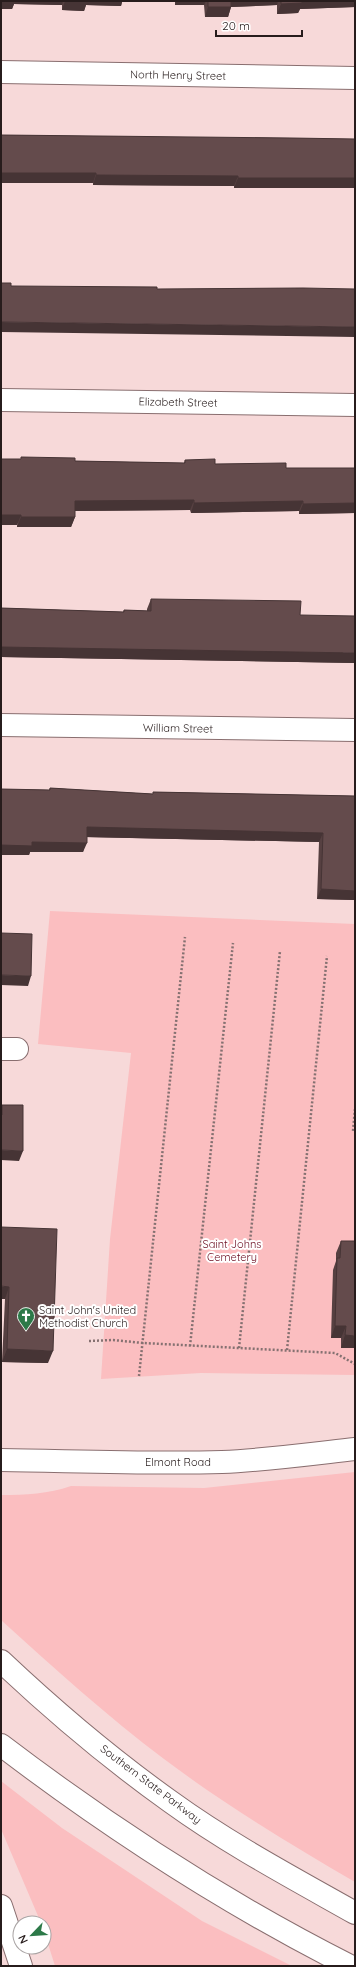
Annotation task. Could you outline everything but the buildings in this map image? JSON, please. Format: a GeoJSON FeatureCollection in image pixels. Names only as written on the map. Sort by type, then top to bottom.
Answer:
{"type":"FeatureCollection","features":[{"type":"Feature","properties":{"kind":"main road","name":"North Henry Street"},"geometry":{"type":"LineString","coordinates":[[1,72],[355,78]]}},
{"type":"Feature","properties":{"kind":"main road","name":"Elizabeth Street"},"geometry":{"type":"LineString","coordinates":[[1,400],[355,404]]}},
{"type":"Feature","properties":{"kind":"main road","name":"William Street"},"geometry":{"type":"LineString","coordinates":[[1,725],[355,730]]}},
{"type":"Feature","properties":{"kind":"main road","name":"Elmont Road"},"geometry":{"type":"LineString","coordinates":[[1,1460],[168,1463],[223,1462],[355,1449]]}},
{"type":"Feature","properties":{"kind":"main road","name":"Southern State Parkway"},"geometry":{"type":"LineString","coordinates":[[1,1661],[92,1740],[171,1802],[257,1857],[355,1913]]}},
{"type":"Feature","properties":{"kind":"main road"},"geometry":{"type":"LineString","coordinates":[[1,1745],[63,1791],[163,1859],[270,1922],[350,1966]]}},
{"type":"Feature","properties":{"kind":"main road"},"geometry":{"type":"LineString","coordinates":[[1,1906],[22,1966]]}},
{"type":"Feature","properties":{"kind":"path"},"geometry":{"type":"LineString","coordinates":[[139,1376],[185,937]]}},
{"type":"Feature","properties":{"kind":"path"},"geometry":{"type":"LineString","coordinates":[[190,1346],[233,943]]}},
{"type":"Feature","properties":{"kind":"path"},"geometry":{"type":"LineString","coordinates":[[239,1348],[280,951]]}},
{"type":"Feature","properties":{"kind":"path"},"geometry":{"type":"LineString","coordinates":[[287,1350],[327,956]]}},
{"type":"Feature","properties":{"kind":"path"},"geometry":{"type":"LineString","coordinates":[[355,1109],[353,1130],[355,1131]]}},
{"type":"Feature","properties":{"kind":"path"},"geometry":{"type":"LineString","coordinates":[[89,1341],[113,1340],[190,1346],[335,1353],[355,1364]]}},
{"type":"Feature","properties":{"kind":"green space","name":"Saint Johns Cemetery"},"geometry":{"type":"Polygon","coordinates":[[[50,911],[355,924],[355,1375],[201,1373],[101,1379],[110,1239],[131,1053],[38,1044],[50,911]]]}},
{"type":"Feature","properties":{"kind":"green space"},"geometry":{"type":"Polygon","coordinates":[[[355,1472],[355,1882],[282,1839],[234,1808],[164,1759],[101,1709],[1,1620],[1,1495],[37,1494],[71,1486],[204,1488],[355,1472]]]}},
{"type":"Feature","properties":{"kind":"green space"},"geometry":{"type":"Polygon","coordinates":[[[1,1781],[62,1828],[202,1921],[292,1966],[55,1966],[52,1955],[52,1915],[38,1915],[1,1829],[1,1781]]]}},
{"type":"Feature","properties":{"kind":"place","name":"Saint John's United Methodist Church"},"geometry":{"type":"Point","coordinates":[26,1331]}}]}
